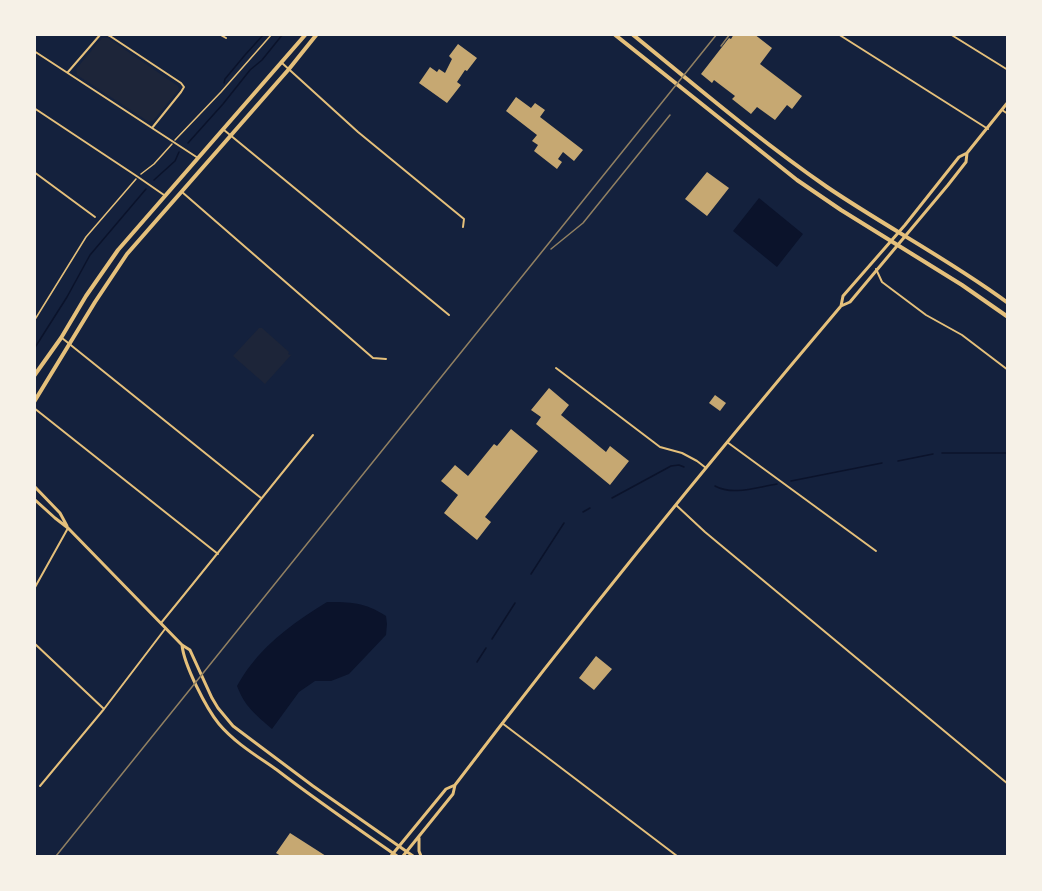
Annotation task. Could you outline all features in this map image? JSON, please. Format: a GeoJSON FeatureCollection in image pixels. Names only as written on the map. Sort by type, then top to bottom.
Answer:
{"type":"FeatureCollection","features":[{"type":"Feature","properties":{"kind":"main road"},"geometry":{"type":"LineString","coordinates":[[34,376],[118,249],[306,34]]}},
{"type":"Feature","properties":{"kind":"main road"},"geometry":{"type":"LineString","coordinates":[[34,402],[127,254],[289,69],[316,34]]}},
{"type":"Feature","properties":{"kind":"main road"},"geometry":{"type":"LineString","coordinates":[[614,34],[792,176],[1008,317]]}},
{"type":"Feature","properties":{"kind":"main road"},"geometry":{"type":"LineString","coordinates":[[632,34],[797,166],[1008,303]]}},
{"type":"Feature","properties":{"kind":"street"},"geometry":{"type":"LineString","coordinates":[[68,72],[102,34]]}},
{"type":"Feature","properties":{"kind":"street"},"geometry":{"type":"LineString","coordinates":[[106,34],[181,82],[184,87],[152,128]]}},
{"type":"Feature","properties":{"kind":"street"},"geometry":{"type":"LineString","coordinates":[[219,34],[226,38]]}},
{"type":"Feature","properties":{"kind":"street"},"geometry":{"type":"LineString","coordinates":[[838,34],[988,129]]}},
{"type":"Feature","properties":{"kind":"street"},"geometry":{"type":"LineString","coordinates":[[950,34],[1008,70]]}},
{"type":"Feature","properties":{"kind":"street"},"geometry":{"type":"LineString","coordinates":[[34,51],[198,158]]}},
{"type":"Feature","properties":{"kind":"street"},"geometry":{"type":"LineString","coordinates":[[282,63],[358,132],[464,219],[463,227]]}},
{"type":"Feature","properties":{"kind":"street"},"geometry":{"type":"LineString","coordinates":[[841,306],[843,296],[959,156],[967,153],[1008,102]]}},
{"type":"Feature","properties":{"kind":"street"},"geometry":{"type":"LineString","coordinates":[[34,108],[164,196]]}},
{"type":"Feature","properties":{"kind":"street"},"geometry":{"type":"LineString","coordinates":[[1002,110],[1008,114]]}},
{"type":"Feature","properties":{"kind":"street"},"geometry":{"type":"LineString","coordinates":[[224,130],[448,315]]}},
{"type":"Feature","properties":{"kind":"street"},"geometry":{"type":"LineString","coordinates":[[403,856],[453,794],[455,785],[502,723],[676,505],[841,306],[850,302],[935,202],[966,162],[967,153]]}},
{"type":"Feature","properties":{"kind":"street"},"geometry":{"type":"LineString","coordinates":[[34,172],[95,217]]}},
{"type":"Feature","properties":{"kind":"street"},"geometry":{"type":"LineString","coordinates":[[182,192],[374,358],[386,359]]}},
{"type":"Feature","properties":{"kind":"street"},"geometry":{"type":"LineString","coordinates":[[876,270],[882,282],[926,315],[962,335],[1008,370]]}},
{"type":"Feature","properties":{"kind":"street"},"geometry":{"type":"LineString","coordinates":[[61,338],[261,498]]}},
{"type":"Feature","properties":{"kind":"street"},"geometry":{"type":"LineString","coordinates":[[556,368],[660,447],[682,453],[706,468]]}},
{"type":"Feature","properties":{"kind":"street"},"geometry":{"type":"LineString","coordinates":[[34,408],[218,554]]}},
{"type":"Feature","properties":{"kind":"street"},"geometry":{"type":"LineString","coordinates":[[160,623],[313,435]]}},
{"type":"Feature","properties":{"kind":"street"},"geometry":{"type":"LineString","coordinates":[[727,442],[876,551]]}},
{"type":"Feature","properties":{"kind":"street"},"geometry":{"type":"LineString","coordinates":[[34,486],[60,513],[68,528]]}},
{"type":"Feature","properties":{"kind":"street"},"geometry":{"type":"LineString","coordinates":[[34,499],[68,528],[160,623],[190,650],[218,708],[233,726],[313,786],[413,856]]}},
{"type":"Feature","properties":{"kind":"street"},"geometry":{"type":"LineString","coordinates":[[676,505],[1008,784]]}},
{"type":"Feature","properties":{"kind":"street"},"geometry":{"type":"LineString","coordinates":[[34,589],[68,528]]}},
{"type":"Feature","properties":{"kind":"street"},"geometry":{"type":"LineString","coordinates":[[40,786],[104,709],[166,628]]}},
{"type":"Feature","properties":{"kind":"street"},"geometry":{"type":"LineString","coordinates":[[34,643],[104,709]]}},
{"type":"Feature","properties":{"kind":"street"},"geometry":{"type":"LineString","coordinates":[[182,645],[183,655],[209,711],[227,733],[392,855],[397,856]]}},
{"type":"Feature","properties":{"kind":"street"},"geometry":{"type":"LineString","coordinates":[[502,723],[677,856]]}},
{"type":"Feature","properties":{"kind":"street"},"geometry":{"type":"LineString","coordinates":[[392,855],[446,789],[455,785]]}},
{"type":"Feature","properties":{"kind":"street"},"geometry":{"type":"LineString","coordinates":[[420,836],[418,843],[421,856]]}},
{"type":"Feature","properties":{"kind":"path"},"geometry":{"type":"LineString","coordinates":[[177,139],[272,34]]}},
{"type":"Feature","properties":{"kind":"path"},"geometry":{"type":"LineString","coordinates":[[141,173],[154,164],[171,145]]}},
{"type":"Feature","properties":{"kind":"path"},"geometry":{"type":"LineString","coordinates":[[34,321],[86,237],[135,180]]}},
{"type":"Feature","properties":{"kind":"shaded area"},"geometry":{"type":"Polygon","coordinates":[[[102,38],[108,38],[178,86],[179,89],[153,121],[149,122],[77,75],[76,69],[102,38]]]}},
{"type":"Feature","properties":{"kind":"shaded area"},"geometry":{"type":"Polygon","coordinates":[[[759,198],[803,234],[777,267],[733,231],[759,198]]]}},
{"type":"Feature","properties":{"kind":"shaded area"},"geometry":{"type":"Polygon","coordinates":[[[259,328],[262,328],[289,352],[288,354],[292,354],[265,384],[233,356],[259,328]]]}},
{"type":"Feature","properties":{"kind":"shaded area"},"geometry":{"type":"Polygon","coordinates":[[[327,602],[357,604],[378,611],[386,616],[386,635],[349,674],[331,681],[315,681],[299,692],[272,729],[247,705],[237,686],[258,656],[276,639],[327,602]]]}},
{"type":"Feature","properties":{"kind":"building"},"geometry":{"type":"Polygon","coordinates":[[[734,34],[754,34],[772,48],[760,64],[802,96],[792,109],[787,105],[775,120],[757,107],[751,114],[732,99],[735,96],[714,80],[712,83],[701,74],[734,34]]]}},
{"type":"Feature","properties":{"kind":"building"},"geometry":{"type":"Polygon","coordinates":[[[458,44],[477,58],[457,82],[461,85],[447,103],[419,83],[430,67],[437,72],[439,69],[445,73],[452,59],[449,56],[458,44]]]}},
{"type":"Feature","properties":{"kind":"building"},"geometry":{"type":"Polygon","coordinates":[[[516,97],[531,108],[535,103],[545,110],[540,117],[583,150],[574,161],[563,152],[558,159],[562,162],[557,169],[534,151],[538,145],[532,141],[537,135],[506,111],[516,97]]]}},
{"type":"Feature","properties":{"kind":"building"},"geometry":{"type":"Polygon","coordinates":[[[707,172],[729,188],[707,216],[685,199],[707,172]]]}},
{"type":"Feature","properties":{"kind":"building"},"geometry":{"type":"Polygon","coordinates":[[[549,388],[569,405],[561,415],[606,452],[610,446],[629,461],[610,485],[536,424],[541,417],[531,410],[549,388]]]}},
{"type":"Feature","properties":{"kind":"building"},"geometry":{"type":"Polygon","coordinates":[[[715,395],[726,403],[720,411],[709,403],[715,395]]]}},
{"type":"Feature","properties":{"kind":"building"},"geometry":{"type":"Polygon","coordinates":[[[511,429],[538,451],[485,517],[491,522],[477,540],[444,513],[458,495],[441,481],[455,465],[468,476],[494,444],[497,446],[511,429]]]}},
{"type":"Feature","properties":{"kind":"building"},"geometry":{"type":"Polygon","coordinates":[[[596,656],[612,669],[594,690],[579,678],[596,656]]]}},
{"type":"Feature","properties":{"kind":"building"},"geometry":{"type":"Polygon","coordinates":[[[290,833],[326,856],[281,856],[276,853],[290,833]]]}},
{"type":"Feature","properties":{"kind":"waterway"},"geometry":{"type":"LineString","coordinates":[[224,83],[264,34]]}},
{"type":"Feature","properties":{"kind":"waterway"},"geometry":{"type":"LineString","coordinates":[[188,143],[283,34]]}},
{"type":"Feature","properties":{"kind":"waterway"},"geometry":{"type":"LineString","coordinates":[[154,180],[175,161],[179,152]]}},
{"type":"Feature","properties":{"kind":"waterway"},"geometry":{"type":"LineString","coordinates":[[34,349],[90,255],[146,189]]}},
{"type":"Feature","properties":{"kind":"waterway"},"geometry":{"type":"LineString","coordinates":[[942,453],[1008,453]]}},
{"type":"Feature","properties":{"kind":"waterway"},"geometry":{"type":"LineString","coordinates":[[898,461],[933,454]]}},
{"type":"Feature","properties":{"kind":"waterway"},"geometry":{"type":"LineString","coordinates":[[791,481],[882,463]]}},
{"type":"Feature","properties":{"kind":"waterway"},"geometry":{"type":"LineString","coordinates":[[612,498],[671,466],[684,467]]}},
{"type":"Feature","properties":{"kind":"waterway"},"geometry":{"type":"LineString","coordinates":[[715,486],[737,491],[777,484]]}},
{"type":"Feature","properties":{"kind":"waterway"},"geometry":{"type":"LineString","coordinates":[[583,512],[590,508]]}},
{"type":"Feature","properties":{"kind":"waterway"},"geometry":{"type":"LineString","coordinates":[[531,574],[564,523]]}},
{"type":"Feature","properties":{"kind":"waterway"},"geometry":{"type":"LineString","coordinates":[[492,639],[515,603]]}},
{"type":"Feature","properties":{"kind":"waterway"},"geometry":{"type":"LineString","coordinates":[[477,662],[486,648]]}},
{"type":"Feature","properties":{"kind":"railway"},"geometry":{"type":"LineString","coordinates":[[56,856],[717,34]]}},
{"type":"Feature","properties":{"kind":"railway"},"geometry":{"type":"LineString","coordinates":[[721,46],[730,34]]}},
{"type":"Feature","properties":{"kind":"railway"},"geometry":{"type":"LineString","coordinates":[[551,249],[583,223],[670,115]]}}]}
